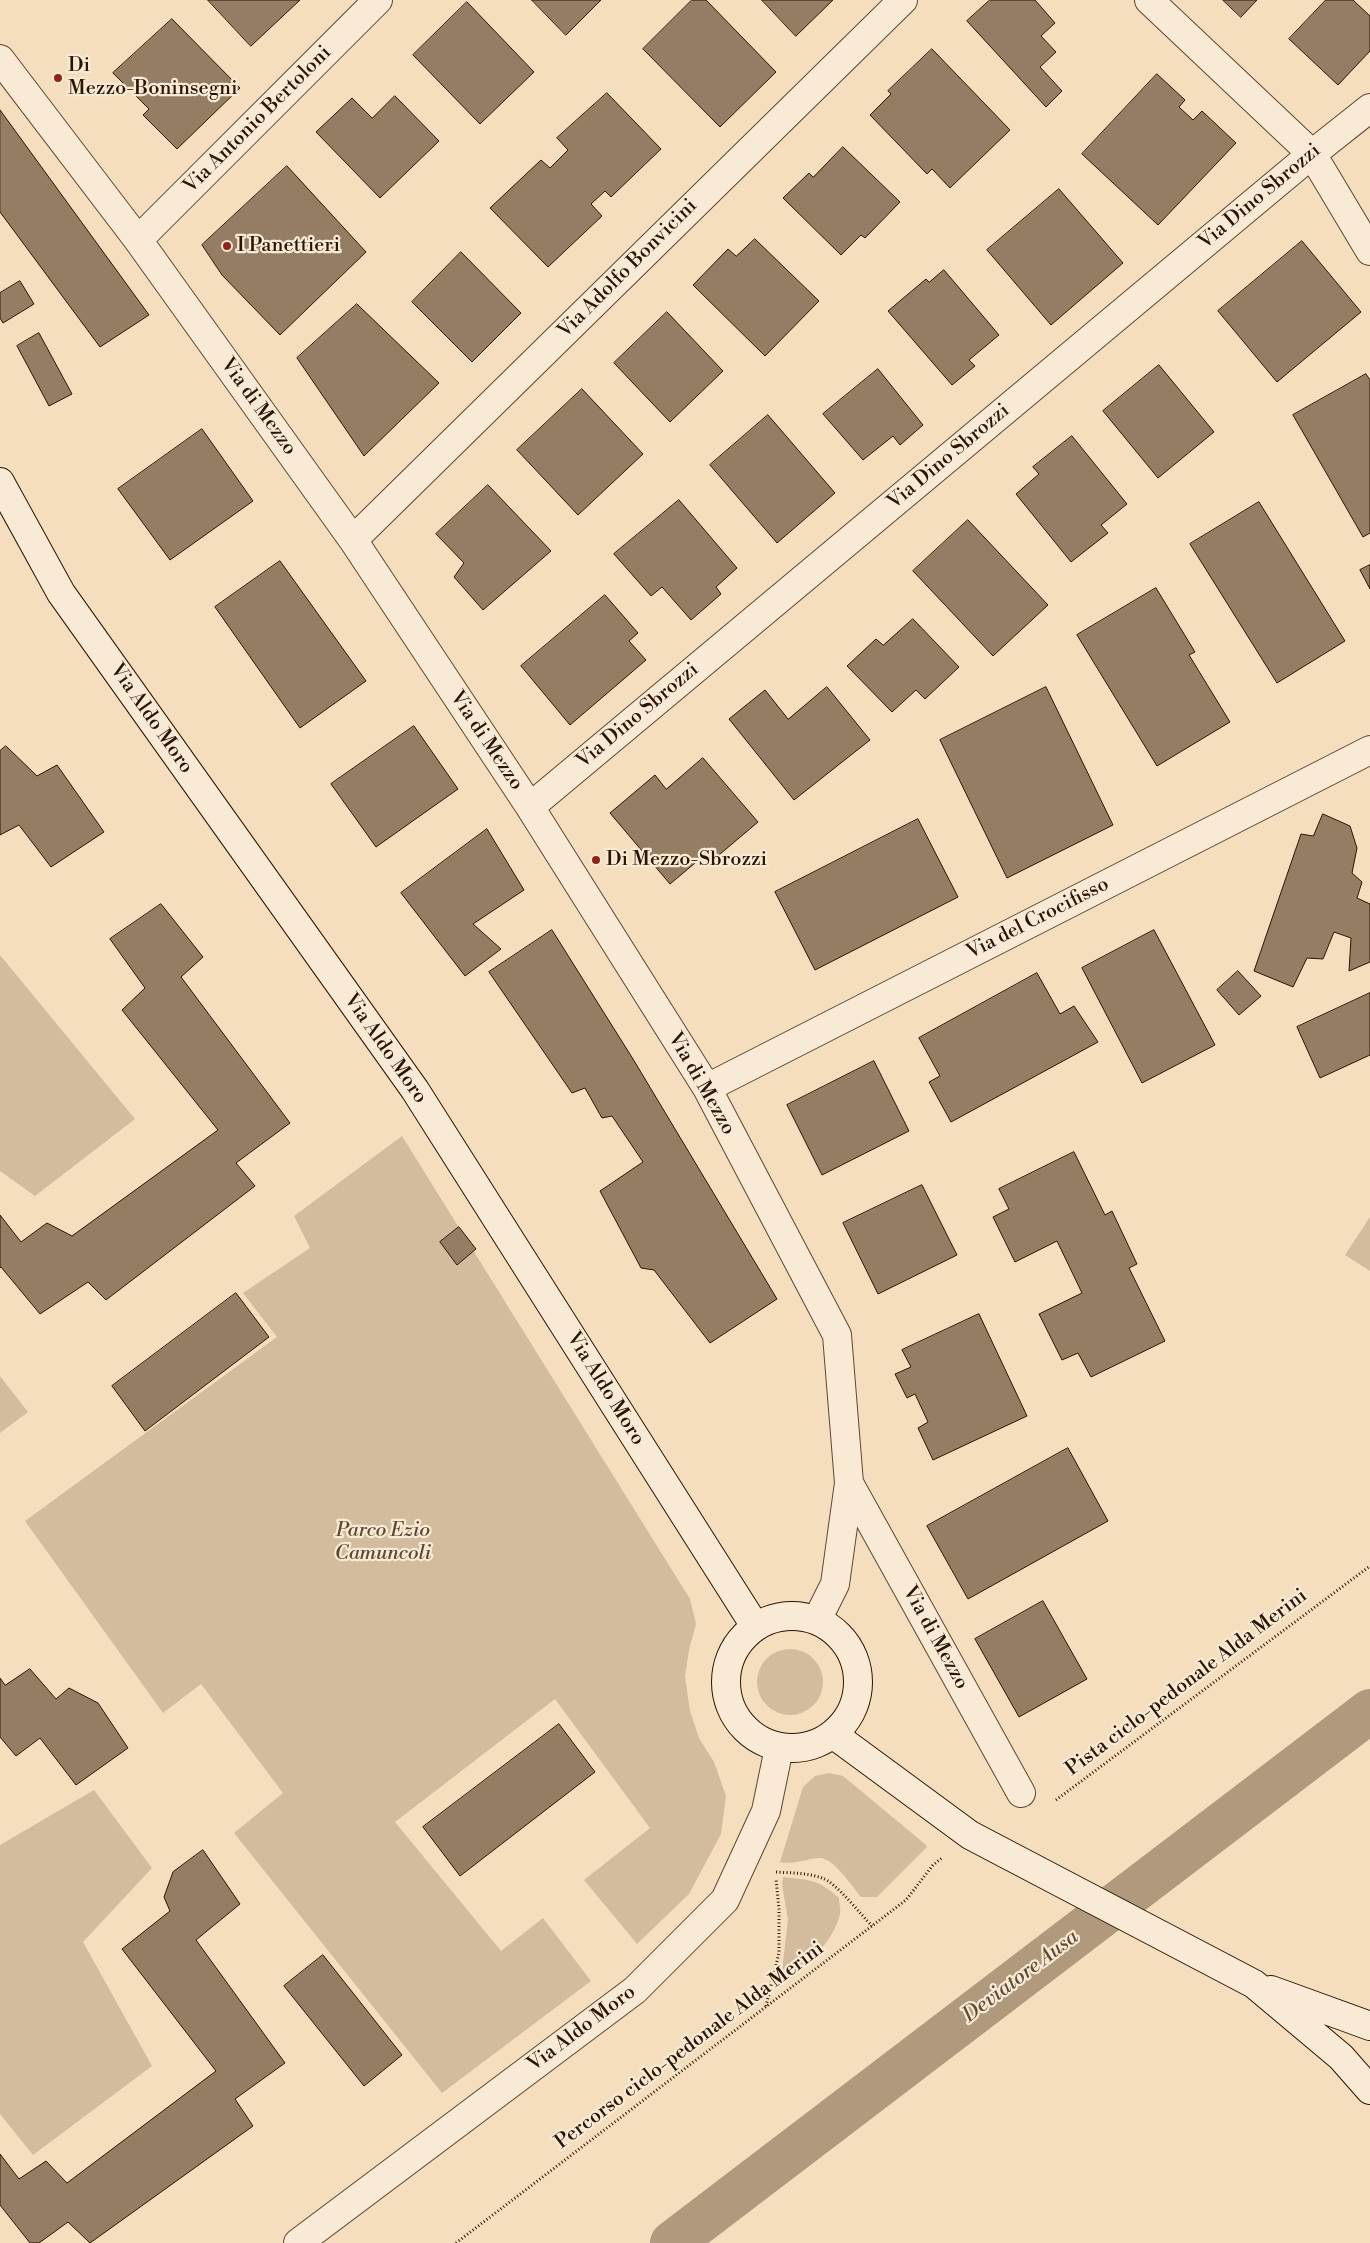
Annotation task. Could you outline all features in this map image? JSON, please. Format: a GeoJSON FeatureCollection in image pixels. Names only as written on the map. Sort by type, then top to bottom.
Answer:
{"type":"FeatureCollection","features":[{"type":"Feature","properties":{"kind":"street","name":"Via Antonio Bertoloni"},"geometry":{"type":"LineString","coordinates":[[138,240],[378,0]]}},
{"type":"Feature","properties":{"kind":"street","name":"Via Adolfo Bonvicini"},"geometry":{"type":"LineString","coordinates":[[353,540],[903,0]]}},
{"type":"Feature","properties":{"kind":"street"},"geometry":{"type":"LineString","coordinates":[[1149,0],[1312,154],[1370,251]]}},
{"type":"Feature","properties":{"kind":"street","name":"Via di Mezzo"},"geometry":{"type":"LineString","coordinates":[[0,58],[138,240],[353,540],[530,807],[707,1088],[837,1335],[849,1483],[835,1584],[817,1620]]}},
{"type":"Feature","properties":{"kind":"street","name":"Via Dino Sbrozzi"},"geometry":{"type":"LineString","coordinates":[[530,807],[1312,154],[1370,108]]}},
{"type":"Feature","properties":{"kind":"street","name":"Via Aldo Moro"},"geometry":{"type":"LineString","coordinates":[[0,482],[61,592],[415,1090],[756,1626]]}},
{"type":"Feature","properties":{"kind":"street","name":"Via del Crocifisso"},"geometry":{"type":"LineString","coordinates":[[707,1088],[1370,750]]}},
{"type":"Feature","properties":{"kind":"street","name":"Via di Mezzo"},"geometry":{"type":"LineString","coordinates":[[849,1483],[1021,1793]]}},
{"type":"Feature","properties":{"kind":"street"},"geometry":{"type":"LineString","coordinates":[[798,1616],[817,1620],[839,1636],[848,1646],[856,1664],[859,1684],[856,1703],[847,1721],[834,1735],[817,1745],[799,1749],[779,1748],[758,1740],[741,1726],[730,1706],[725,1684],[728,1662],[739,1642],[756,1626],[776,1617],[798,1616]]}},
{"type":"Feature","properties":{"kind":"street"},"geometry":{"type":"LineString","coordinates":[[834,1735],[970,1835],[1254,1984],[1370,2026]]}},
{"type":"Feature","properties":{"kind":"street","name":"Via Aldo Moro"},"geometry":{"type":"LineString","coordinates":[[298,2243],[635,1990],[725,1900],[766,1811],[779,1748]]}},
{"type":"Feature","properties":{"kind":"street"},"geometry":{"type":"LineString","coordinates":[[1254,1984],[1341,2057],[1370,2090]]}},
{"type":"Feature","properties":{"kind":"path","name":"Pista ciclo-pedonale Alda Merini"},"geometry":{"type":"LineString","coordinates":[[1021,1793],[1046,1807],[1370,1566]]}},
{"type":"Feature","properties":{"kind":"path","name":"Percorso ciclo-pedonale Alda Merini"},"geometry":{"type":"LineString","coordinates":[[456,2243],[906,1900],[933,1865]]}},
{"type":"Feature","properties":{"kind":"path"},"geometry":{"type":"LineString","coordinates":[[766,2007],[779,1953],[779,1909],[775,1872],[805,1874],[824,1878],[872,1926]]}},
{"type":"Feature","properties":{"kind":"green space"},"geometry":{"type":"Polygon","coordinates":[[[0,955],[135,1119],[35,1196],[0,1171],[0,955]]]}},
{"type":"Feature","properties":{"kind":"green space","name":"Parco Ezio Camuncoli"},"geometry":{"type":"Polygon","coordinates":[[[402,1136],[690,1599],[696,1624],[685,1676],[690,1711],[699,1738],[714,1762],[726,1796],[721,1834],[689,1894],[637,1944],[584,1880],[650,1828],[555,1699],[395,1822],[501,1951],[543,1918],[591,1981],[442,2093],[234,1833],[283,1793],[201,1684],[163,1713],[25,1521],[277,1337],[243,1293],[310,1248],[294,1216],[402,1136]]]}},
{"type":"Feature","properties":{"kind":"green space"},"geometry":{"type":"Polygon","coordinates":[[[1370,1217],[1370,1271],[1345,1255],[1370,1217]]]}},
{"type":"Feature","properties":{"kind":"green space"},"geometry":{"type":"Polygon","coordinates":[[[0,1376],[28,1412],[0,1433],[0,1376]]]}},
{"type":"Feature","properties":{"kind":"green space"},"geometry":{"type":"Polygon","coordinates":[[[783,1649],[797,1649],[809,1654],[818,1663],[823,1675],[821,1695],[814,1706],[797,1715],[783,1715],[771,1710],[762,1701],[757,1689],[757,1675],[762,1663],[771,1654],[783,1649]]]}},
{"type":"Feature","properties":{"kind":"green space"},"geometry":{"type":"Polygon","coordinates":[[[829,1773],[843,1776],[927,1847],[877,1897],[861,1897],[842,1873],[824,1859],[819,1858],[790,1863],[780,1862],[803,1787],[815,1776],[829,1773]]]}},
{"type":"Feature","properties":{"kind":"green space"},"geometry":{"type":"Polygon","coordinates":[[[94,1790],[152,1868],[83,1942],[152,2066],[33,2155],[0,2114],[0,1845],[94,1790]]]}},
{"type":"Feature","properties":{"kind":"green space"},"geometry":{"type":"Polygon","coordinates":[[[783,1877],[807,1880],[825,1887],[839,1898],[840,1912],[831,1936],[824,1946],[807,1964],[780,1987],[788,1920],[782,1884],[783,1877]]]}},
{"type":"Feature","properties":{"kind":"building"},"geometry":{"type":"Polygon","coordinates":[[[208,0],[300,0],[251,46],[208,0]]]}},
{"type":"Feature","properties":{"kind":"building"},"geometry":{"type":"Polygon","coordinates":[[[532,0],[601,0],[566,35],[532,0]]]}},
{"type":"Feature","properties":{"kind":"building"},"geometry":{"type":"Polygon","coordinates":[[[692,0],[706,0],[776,72],[720,127],[643,49],[692,0]]]}},
{"type":"Feature","properties":{"kind":"building"},"geometry":{"type":"Polygon","coordinates":[[[762,0],[833,0],[796,36],[762,0]]]}},
{"type":"Feature","properties":{"kind":"building"},"geometry":{"type":"Polygon","coordinates":[[[990,0],[1035,0],[1055,23],[1041,36],[1056,52],[1040,67],[1062,91],[1046,107],[967,21],[990,0]]]}},
{"type":"Feature","properties":{"kind":"building"},"geometry":{"type":"Polygon","coordinates":[[[1223,0],[1257,0],[1241,17],[1223,0]]]}},
{"type":"Feature","properties":{"kind":"building"},"geometry":{"type":"Polygon","coordinates":[[[1326,0],[1353,0],[1370,16],[1370,51],[1338,85],[1289,39],[1326,0]]]}},
{"type":"Feature","properties":{"kind":"building"},"geometry":{"type":"Polygon","coordinates":[[[467,2],[534,72],[480,124],[413,55],[467,2]]]}},
{"type":"Feature","properties":{"kind":"building"},"geometry":{"type":"Polygon","coordinates":[[[172,19],[240,88],[177,149],[143,115],[149,109],[113,73],[172,19]]]}},
{"type":"Feature","properties":{"kind":"building"},"geometry":{"type":"Polygon","coordinates":[[[932,49],[1010,130],[950,188],[932,169],[927,174],[870,115],[891,94],[888,91],[932,49]]]}},
{"type":"Feature","properties":{"kind":"building"},"geometry":{"type":"Polygon","coordinates":[[[1157,74],[1185,100],[1179,107],[1193,120],[1202,111],[1236,143],[1158,225],[1082,154],[1157,74]]]}},
{"type":"Feature","properties":{"kind":"building"},"geometry":{"type":"Polygon","coordinates":[[[607,93],[661,149],[611,197],[605,191],[591,204],[602,216],[548,267],[490,208],[541,160],[550,168],[568,150],[557,138],[607,93]]]}},
{"type":"Feature","properties":{"kind":"building"},"geometry":{"type":"Polygon","coordinates":[[[395,96],[439,141],[380,198],[316,132],[352,98],[372,118],[395,96]]]}},
{"type":"Feature","properties":{"kind":"building"},"geometry":{"type":"Polygon","coordinates":[[[0,110],[149,315],[100,347],[0,212],[0,110]]]}},
{"type":"Feature","properties":{"kind":"building"},"geometry":{"type":"Polygon","coordinates":[[[843,147],[900,202],[865,238],[861,235],[841,255],[783,198],[809,173],[813,177],[843,147]]]}},
{"type":"Feature","properties":{"kind":"building"},"geometry":{"type":"Polygon","coordinates":[[[287,166],[366,252],[280,335],[222,275],[202,245],[287,166]]]}},
{"type":"Feature","properties":{"kind":"building"},"geometry":{"type":"Polygon","coordinates":[[[1059,189],[1123,263],[1051,325],[987,250],[1059,189]]]}},
{"type":"Feature","properties":{"kind":"building"},"geometry":{"type":"Polygon","coordinates":[[[755,239],[819,301],[765,356],[693,285],[728,249],[736,256],[755,239]]]}},
{"type":"Feature","properties":{"kind":"building"},"geometry":{"type":"Polygon","coordinates":[[[1302,241],[1361,312],[1277,382],[1218,311],[1302,241]]]}},
{"type":"Feature","properties":{"kind":"building"},"geometry":{"type":"Polygon","coordinates":[[[461,252],[521,313],[472,362],[412,302],[461,252]]]}},
{"type":"Feature","properties":{"kind":"building"},"geometry":{"type":"Polygon","coordinates":[[[944,270],[999,335],[969,360],[975,366],[952,385],[888,311],[926,279],[929,282],[944,270]]]}},
{"type":"Feature","properties":{"kind":"building"},"geometry":{"type":"Polygon","coordinates":[[[20,281],[34,304],[3,323],[0,318],[0,293],[20,281]]]}},
{"type":"Feature","properties":{"kind":"building"},"geometry":{"type":"Polygon","coordinates":[[[357,304],[439,383],[364,456],[297,358],[357,304]]]}},
{"type":"Feature","properties":{"kind":"building"},"geometry":{"type":"Polygon","coordinates":[[[667,312],[723,371],[670,422],[614,363],[667,312]]]}},
{"type":"Feature","properties":{"kind":"building"},"geometry":{"type":"Polygon","coordinates":[[[39,333],[72,394],[49,406],[17,346],[39,333]]]}},
{"type":"Feature","properties":{"kind":"building"},"geometry":{"type":"Polygon","coordinates":[[[1159,365],[1214,432],[1158,478],[1103,411],[1159,365]]]}},
{"type":"Feature","properties":{"kind":"building"},"geometry":{"type":"Polygon","coordinates":[[[878,369],[923,425],[900,445],[893,436],[863,460],[823,414],[878,369]]]}},
{"type":"Feature","properties":{"kind":"building"},"geometry":{"type":"Polygon","coordinates":[[[1366,374],[1370,380],[1370,533],[1363,537],[1293,415],[1366,374]]]}},
{"type":"Feature","properties":{"kind":"building"},"geometry":{"type":"Polygon","coordinates":[[[582,389],[643,454],[578,515],[517,450],[582,389]]]}},
{"type":"Feature","properties":{"kind":"building"},"geometry":{"type":"Polygon","coordinates":[[[768,415],[835,493],[777,543],[710,465],[768,415]]]}},
{"type":"Feature","properties":{"kind":"building"},"geometry":{"type":"Polygon","coordinates":[[[202,429],[253,501],[170,560],[118,489],[202,429]]]}},
{"type":"Feature","properties":{"kind":"building"},"geometry":{"type":"Polygon","coordinates":[[[1072,436],[1127,504],[1101,525],[1108,533],[1071,562],[1016,494],[1039,474],[1033,467],[1072,436]]]}},
{"type":"Feature","properties":{"kind":"building"},"geometry":{"type":"Polygon","coordinates":[[[488,485],[551,551],[483,610],[454,577],[464,563],[436,534],[488,485]]]}},
{"type":"Feature","properties":{"kind":"building"},"geometry":{"type":"Polygon","coordinates":[[[679,500],[737,568],[716,587],[721,594],[691,620],[662,587],[651,596],[614,554],[679,500]]]}},
{"type":"Feature","properties":{"kind":"building"},"geometry":{"type":"Polygon","coordinates":[[[1259,502],[1345,641],[1277,683],[1190,544],[1259,502]]]}},
{"type":"Feature","properties":{"kind":"building"},"geometry":{"type":"Polygon","coordinates":[[[968,520],[1048,605],[993,656],[913,571],[968,520]]]}},
{"type":"Feature","properties":{"kind":"building"},"geometry":{"type":"Polygon","coordinates":[[[280,561],[366,681],[300,728],[215,607],[280,561]]]}},
{"type":"Feature","properties":{"kind":"building"},"geometry":{"type":"Polygon","coordinates":[[[1370,565],[1370,589],[1360,570],[1370,565]]]}},
{"type":"Feature","properties":{"kind":"building"},"geometry":{"type":"Polygon","coordinates":[[[1156,588],[1195,652],[1189,655],[1230,722],[1157,766],[1077,635],[1156,588]]]}},
{"type":"Feature","properties":{"kind":"building"},"geometry":{"type":"Polygon","coordinates":[[[605,595],[638,633],[629,641],[646,660],[570,725],[521,666],[605,595]]]}},
{"type":"Feature","properties":{"kind":"building"},"geometry":{"type":"Polygon","coordinates":[[[913,619],[959,667],[925,699],[916,690],[892,712],[847,666],[876,639],[883,645],[913,619]]]}},
{"type":"Feature","properties":{"kind":"building"},"geometry":{"type":"Polygon","coordinates":[[[827,687],[870,740],[794,800],[729,719],[765,690],[788,719],[827,687]]]}},
{"type":"Feature","properties":{"kind":"building"},"geometry":{"type":"Polygon","coordinates":[[[1046,687],[1113,825],[1007,878],[940,740],[1046,687]]]}},
{"type":"Feature","properties":{"kind":"building"},"geometry":{"type":"Polygon","coordinates":[[[414,726],[458,789],[376,847],[331,784],[414,726]]]}},
{"type":"Feature","properties":{"kind":"building"},"geometry":{"type":"Polygon","coordinates":[[[6,746],[37,776],[57,765],[104,832],[51,867],[19,825],[0,835],[0,751],[6,746]]]}},
{"type":"Feature","properties":{"kind":"building"},"geometry":{"type":"Polygon","coordinates":[[[703,758],[758,822],[713,860],[707,853],[670,884],[610,813],[655,775],[666,789],[703,758]]]}},
{"type":"Feature","properties":{"kind":"building"},"geometry":{"type":"Polygon","coordinates":[[[1323,814],[1350,826],[1357,848],[1352,873],[1362,882],[1357,898],[1370,904],[1370,962],[1349,971],[1351,938],[1334,932],[1323,959],[1307,958],[1293,987],[1254,971],[1301,834],[1313,836],[1323,814]]]}},
{"type":"Feature","properties":{"kind":"building"},"geometry":{"type":"Polygon","coordinates":[[[918,819],[958,897],[815,970],[775,892],[918,819]]]}},
{"type":"Feature","properties":{"kind":"building"},"geometry":{"type":"Polygon","coordinates":[[[487,829],[524,890],[473,924],[501,949],[465,976],[401,893],[487,829]]]}},
{"type":"Feature","properties":{"kind":"building"},"geometry":{"type":"Polygon","coordinates":[[[161,904],[203,957],[181,977],[290,1123],[236,1163],[255,1186],[106,1300],[88,1282],[40,1314],[0,1268],[0,1215],[21,1242],[47,1223],[72,1236],[218,1130],[122,1010],[145,988],[110,939],[161,904]]]}},
{"type":"Feature","properties":{"kind":"building"},"geometry":{"type":"Polygon","coordinates":[[[552,930],[633,1059],[777,1299],[710,1343],[654,1270],[641,1268],[600,1191],[643,1162],[612,1116],[602,1118],[585,1088],[572,1093],[489,972],[552,930]]]}},
{"type":"Feature","properties":{"kind":"building"},"geometry":{"type":"Polygon","coordinates":[[[1154,930],[1215,1045],[1142,1083],[1082,968],[1154,930]]]}},
{"type":"Feature","properties":{"kind":"building"},"geometry":{"type":"Polygon","coordinates":[[[1238,971],[1261,996],[1239,1015],[1217,990],[1238,971]]]}},
{"type":"Feature","properties":{"kind":"building"},"geometry":{"type":"Polygon","coordinates":[[[1037,973],[1060,1014],[1074,1006],[1098,1042],[951,1122],[929,1082],[940,1076],[919,1038],[1037,973]]]}},
{"type":"Feature","properties":{"kind":"building"},"geometry":{"type":"Polygon","coordinates":[[[1370,993],[1370,1055],[1320,1078],[1297,1027],[1370,993]]]}},
{"type":"Feature","properties":{"kind":"building"},"geometry":{"type":"Polygon","coordinates":[[[874,1061],[909,1131],[822,1175],[787,1105],[874,1061]]]}},
{"type":"Feature","properties":{"kind":"building"},"geometry":{"type":"Polygon","coordinates":[[[1074,1152],[1105,1215],[1112,1211],[1137,1264],[1129,1268],[1165,1341],[1091,1377],[1078,1353],[1062,1360],[1039,1314],[1082,1293],[1057,1241],[1015,1262],[993,1217],[1009,1209],[999,1189],[1074,1152]]]}},
{"type":"Feature","properties":{"kind":"building"},"geometry":{"type":"Polygon","coordinates":[[[922,1185],[957,1255],[878,1294],[843,1223],[922,1185]]]}},
{"type":"Feature","properties":{"kind":"building"},"geometry":{"type":"Polygon","coordinates":[[[459,1227],[476,1249],[457,1265],[440,1242],[459,1227]]]}},
{"type":"Feature","properties":{"kind":"building"},"geometry":{"type":"Polygon","coordinates":[[[236,1293],[269,1337],[145,1431],[112,1386],[236,1293]]]}},
{"type":"Feature","properties":{"kind":"building"},"geometry":{"type":"Polygon","coordinates":[[[979,1314],[1027,1416],[933,1460],[918,1428],[928,1422],[915,1394],[907,1398],[895,1374],[911,1367],[902,1350],[979,1314]]]}},
{"type":"Feature","properties":{"kind":"building"},"geometry":{"type":"Polygon","coordinates":[[[1068,1448],[1108,1521],[968,1599],[927,1526],[1068,1448]]]}},
{"type":"Feature","properties":{"kind":"building"},"geometry":{"type":"Polygon","coordinates":[[[1043,1601],[1087,1679],[1019,1717],[975,1639],[1043,1601]]]}},
{"type":"Feature","properties":{"kind":"building"},"geometry":{"type":"Polygon","coordinates":[[[30,1669],[56,1699],[69,1688],[98,1703],[128,1748],[76,1785],[40,1738],[16,1756],[0,1737],[0,1678],[5,1685],[30,1669]]]}},
{"type":"Feature","properties":{"kind":"building"},"geometry":{"type":"Polygon","coordinates":[[[559,1724],[595,1772],[460,1876],[423,1827],[559,1724]]]}},
{"type":"Feature","properties":{"kind":"building"},"geometry":{"type":"Polygon","coordinates":[[[203,1850],[240,1904],[196,1940],[285,2063],[235,2099],[253,2126],[90,2243],[68,2222],[39,2243],[30,2243],[0,2205],[0,2154],[19,2179],[46,2161],[67,2183],[216,2071],[122,1949],[170,1911],[164,1897],[173,1872],[203,1850]]]}},
{"type":"Feature","properties":{"kind":"building"},"geometry":{"type":"Polygon","coordinates":[[[323,1955],[402,2055],[364,2086],[284,1986],[323,1955]]]}},
{"type":"Feature","properties":{"kind":"waterway","name":"Deviatore Ausa"},"geometry":{"type":"LineString","coordinates":[[672,2243],[1370,1711]]}},
{"type":"Feature","properties":{"kind":"place","name":"Di Mezzo-Boninsegni"},"geometry":{"type":"Point","coordinates":[58,78]}},
{"type":"Feature","properties":{"kind":"place","name":"I Panettieri"},"geometry":{"type":"Point","coordinates":[227,246]}},
{"type":"Feature","properties":{"kind":"place","name":"Di Mezzo-Sbrozzi"},"geometry":{"type":"Point","coordinates":[596,860]}}]}
